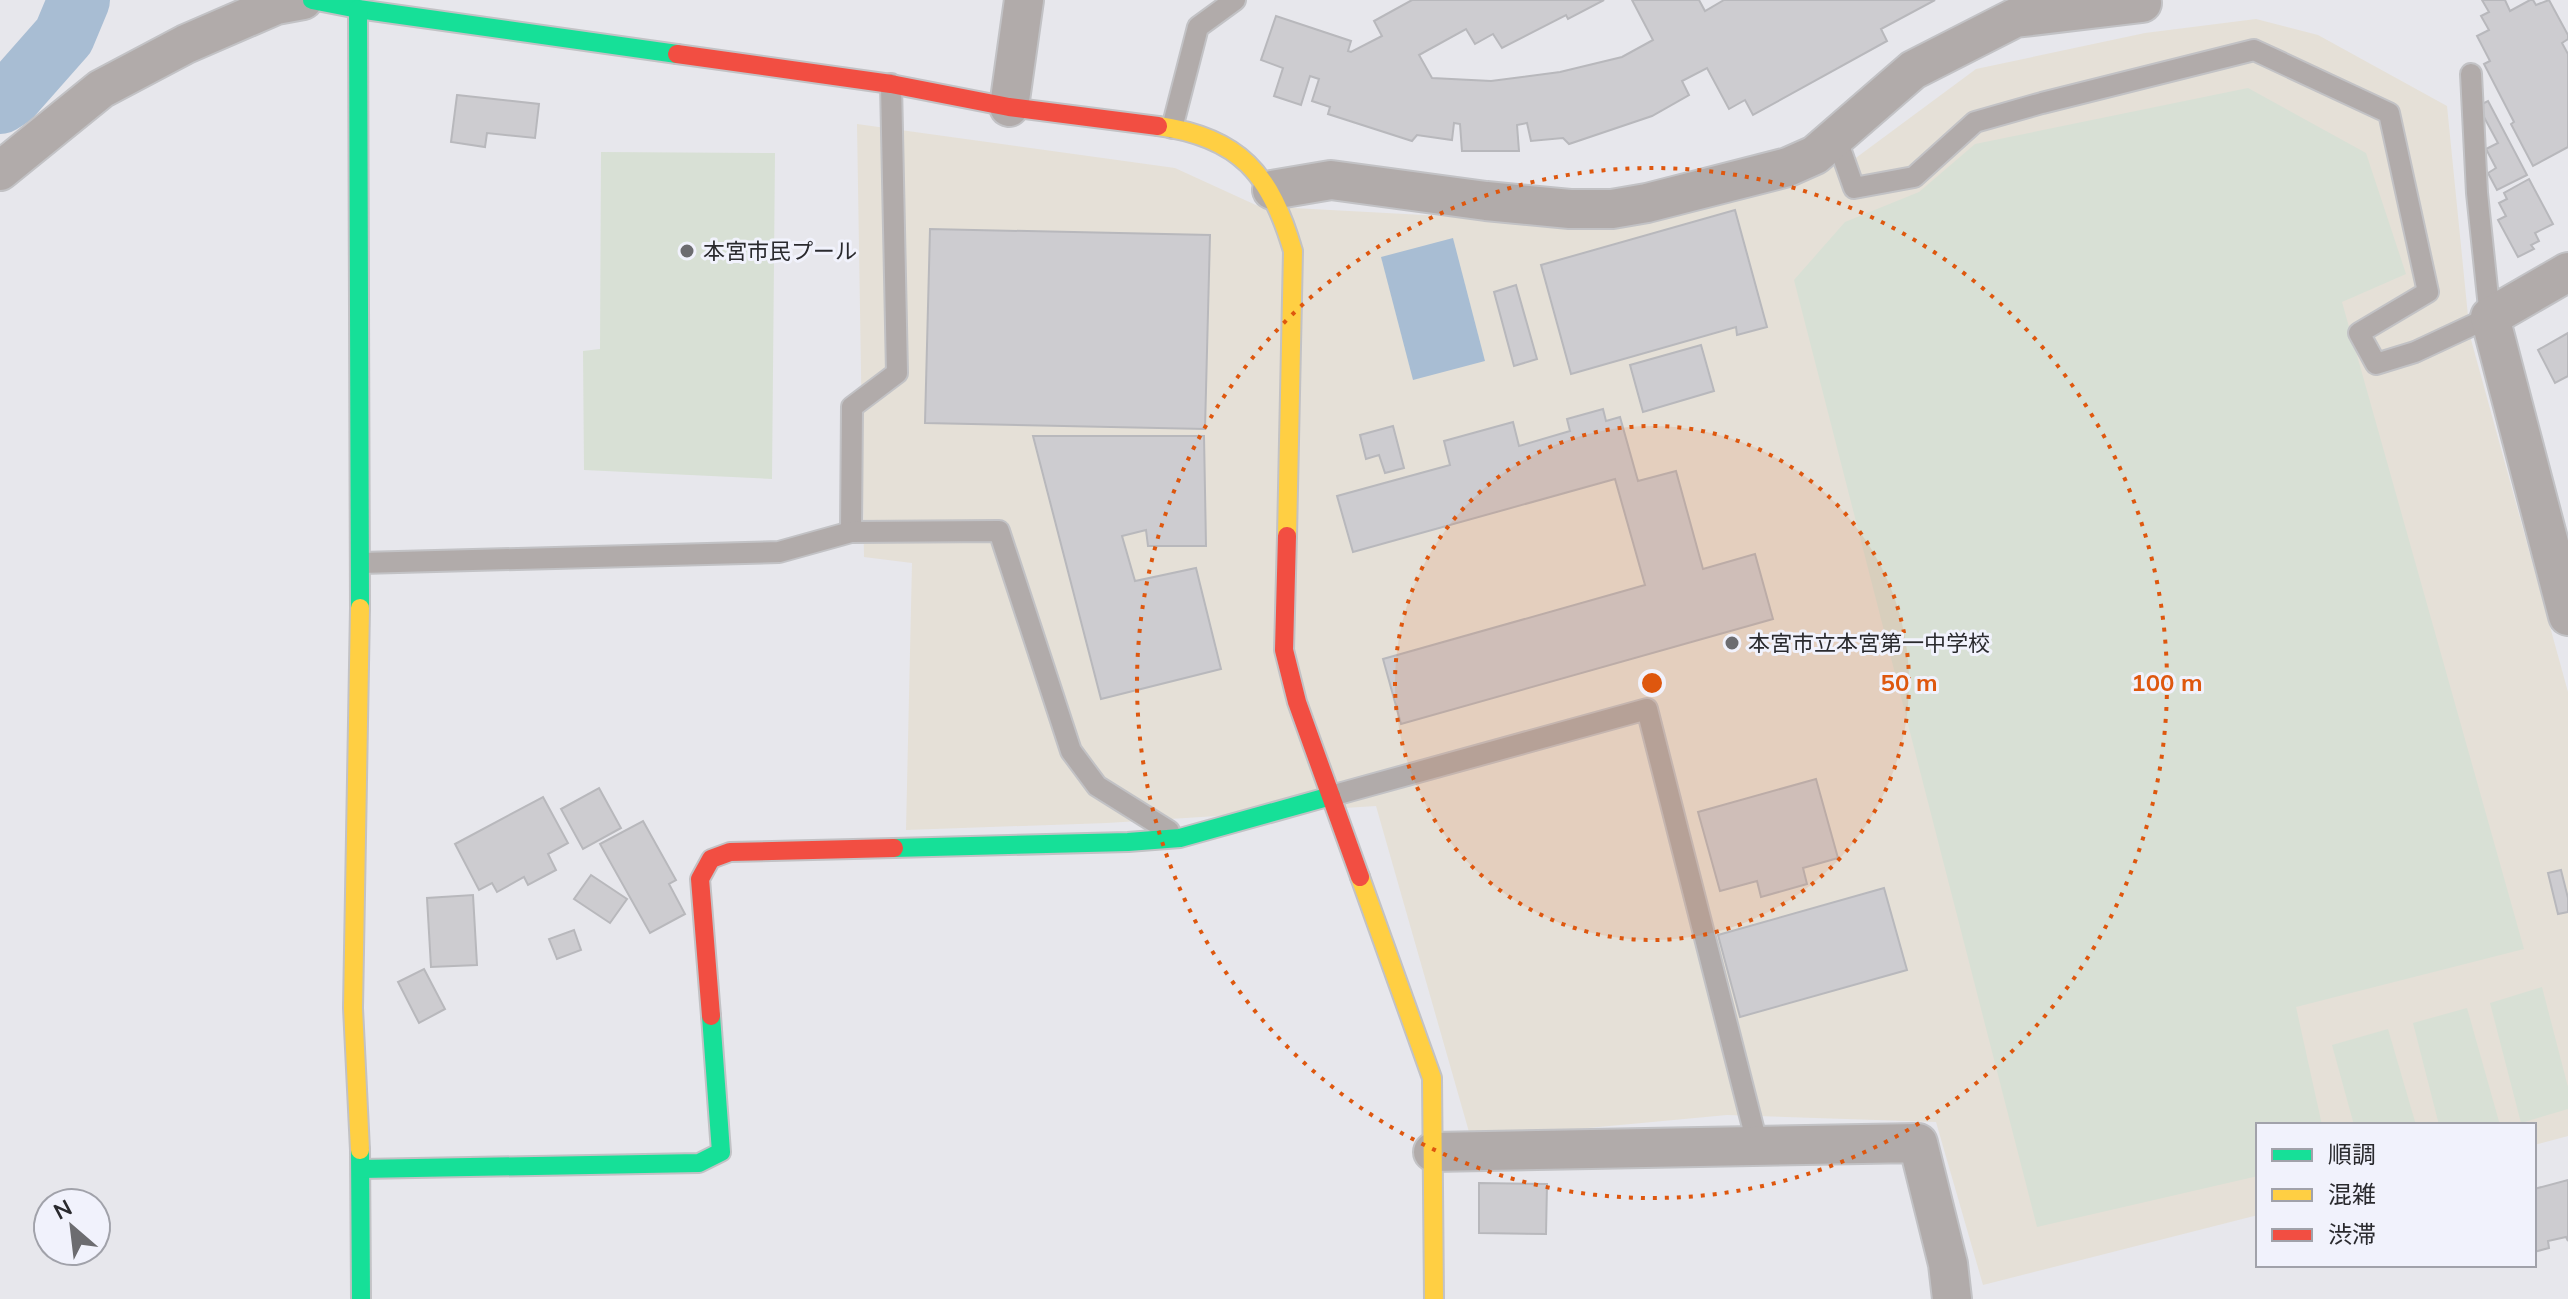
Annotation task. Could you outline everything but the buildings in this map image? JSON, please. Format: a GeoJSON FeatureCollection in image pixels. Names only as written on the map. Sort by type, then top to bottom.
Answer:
{"type":"FeatureCollection","features":[{"type":"Feature","properties":{"kind":"street"},"geometry":{"type":"LineString","coordinates":[[0,171],[101,89],[186,44],[276,5],[303,0]]}},
{"type":"Feature","properties":{"kind":"street"},"geometry":{"type":"LineString","coordinates":[[312,0],[891,84],[1009,107],[1187,130],[1245,158],[1272,190],[1283,213],[1293,251],[1284,650],[1297,702],[1432,1078],[1434,1299]]}},
{"type":"Feature","properties":{"kind":"street"},"geometry":{"type":"LineString","coordinates":[[1009,107],[1024,0]]}},
{"type":"Feature","properties":{"kind":"street"},"geometry":{"type":"LineString","coordinates":[[1272,190],[1331,180],[1570,209],[1612,209],[1647,203],[1788,167],[1815,155],[1913,70],[2015,18],[2142,3],[2141,0]]}},
{"type":"Feature","properties":{"kind":"street"},"geometry":{"type":"LineString","coordinates":[[358,9],[361,563],[353,1008],[361,1169],[361,1299]]}},
{"type":"Feature","properties":{"kind":"street"},"geometry":{"type":"LineString","coordinates":[[2568,272],[2490,317],[2568,616]]}},
{"type":"Feature","properties":{"kind":"street"},"geometry":{"type":"LineString","coordinates":[[361,1169],[699,1163],[721,1152],[700,879],[711,859],[730,852],[1180,838],[1331,796]]}},
{"type":"Feature","properties":{"kind":"street"},"geometry":{"type":"LineString","coordinates":[[1433,1152],[1918,1143],[1948,1264],[1952,1299]]}},
{"type":"Feature","properties":{"kind":"lane"},"geometry":{"type":"LineString","coordinates":[[1172,128],[1198,27],[1235,0]]}},
{"type":"Feature","properties":{"kind":"lane"},"geometry":{"type":"LineString","coordinates":[[1836,137],[1854,188],[1914,177],[1975,122],[2254,50],[2389,113],[2428,292],[2359,333],[2376,364],[2415,352],[2490,317],[2477,193],[2471,74]]}},
{"type":"Feature","properties":{"kind":"lane"},"geometry":{"type":"LineString","coordinates":[[851,532],[852,407],[897,373],[891,84]]}},
{"type":"Feature","properties":{"kind":"lane"},"geometry":{"type":"LineString","coordinates":[[361,563],[779,552],[851,532],[999,531],[1071,751],[1097,786],[1180,838]]}},
{"type":"Feature","properties":{"kind":"lane"},"geometry":{"type":"LineString","coordinates":[[1331,796],[1647,709],[1758,1147]]}},
{"type":"Feature","properties":{"kind":"shaded area","name":"本宮市立本宮第一中学校"},"geometry":{"type":"Polygon","coordinates":[[[2256,19],[2318,35],[2447,106],[2470,336],[2568,692],[2568,1136],[2536,1144],[2536,1123],[2256,1123],[2256,1216],[1983,1285],[1936,1122],[1727,1115],[1471,1139],[1376,806],[1107,823],[906,830],[912,563],[864,557],[857,124],[1175,168],[1258,206],[1611,225],[1849,163],[1976,69],[2145,33],[2256,19]]]}},
{"type":"Feature","properties":{"kind":"shaded area"},"geometry":{"type":"Polygon","coordinates":[[[2248,88],[2366,153],[2406,274],[2342,302],[2524,949],[2296,1007],[2322,1123],[2256,1123],[2256,1176],[2037,1227],[1794,280],[1845,222],[1919,192],[1975,144],[2248,88]]]}},
{"type":"Feature","properties":{"kind":"shaded area","name":"本宮市民プール"},"geometry":{"type":"Polygon","coordinates":[[[601,152],[775,153],[772,479],[584,470],[583,351],[600,349],[601,152]]]}},
{"type":"Feature","properties":{"kind":"shaded area"},"geometry":{"type":"Polygon","coordinates":[[[2542,987],[2568,1087],[2568,1109],[2521,1123],[2490,1003],[2542,987]]]}},
{"type":"Feature","properties":{"kind":"shaded area"},"geometry":{"type":"Polygon","coordinates":[[[2467,1008],[2499,1123],[2438,1123],[2413,1023],[2467,1008]]]}},
{"type":"Feature","properties":{"kind":"shaded area"},"geometry":{"type":"Polygon","coordinates":[[[2388,1029],[2415,1123],[2353,1123],[2332,1045],[2388,1029]]]}},
{"type":"Feature","properties":{"kind":"water"},"geometry":{"type":"Polygon","coordinates":[[[1453,238],[1485,361],[1413,380],[1381,257],[1453,238]]]}},
{"type":"Feature","properties":{"kind":"waterway"},"geometry":{"type":"LineString","coordinates":[[0,103],[11,96],[64,36],[79,0]]}},
{"type":"Feature","properties":{"kind":"traffic: fast"},"geometry":{"type":"LineString","coordinates":[[312,0],[677,54]]}},
{"type":"Feature","properties":{"kind":"traffic: fast"},"geometry":{"type":"LineString","coordinates":[[358,9],[360,608]]}},
{"type":"Feature","properties":{"kind":"traffic: fast"},"geometry":{"type":"LineString","coordinates":[[894,848],[1180,838],[1331,796]]}},
{"type":"Feature","properties":{"kind":"traffic: fast"},"geometry":{"type":"LineString","coordinates":[[361,1169],[699,1163],[721,1152],[711,1016]]}},
{"type":"Feature","properties":{"kind":"traffic: fast"},"geometry":{"type":"LineString","coordinates":[[360,1150],[361,1299]]}},
{"type":"Feature","properties":{"kind":"traffic: slow"},"geometry":{"type":"LineString","coordinates":[[1158,126],[1211,139],[1248,164],[1274,201],[1293,251],[1287,536]]}},
{"type":"Feature","properties":{"kind":"traffic: slow"},"geometry":{"type":"LineString","coordinates":[[360,608],[353,1008],[360,1150]]}},
{"type":"Feature","properties":{"kind":"traffic: slow"},"geometry":{"type":"LineString","coordinates":[[1360,877],[1432,1078],[1434,1299]]}},
{"type":"Feature","properties":{"kind":"traffic: jam"},"geometry":{"type":"LineString","coordinates":[[677,54],[891,84],[1009,107],[1158,126]]}},
{"type":"Feature","properties":{"kind":"traffic: jam"},"geometry":{"type":"LineString","coordinates":[[1287,536],[1284,650],[1297,702],[1360,877]]}},
{"type":"Feature","properties":{"kind":"traffic: jam"},"geometry":{"type":"LineString","coordinates":[[711,1016],[700,879],[711,859],[730,852],[894,848]]}},
{"type":"Feature","properties":{"kind":"place","name":"本宮市民プール"},"geometry":{"type":"Point","coordinates":[687,251]}},
{"type":"Feature","properties":{"kind":"place","name":"本宮市立本宮第一中学校"},"geometry":{"type":"Point","coordinates":[1732,643]}}]}
